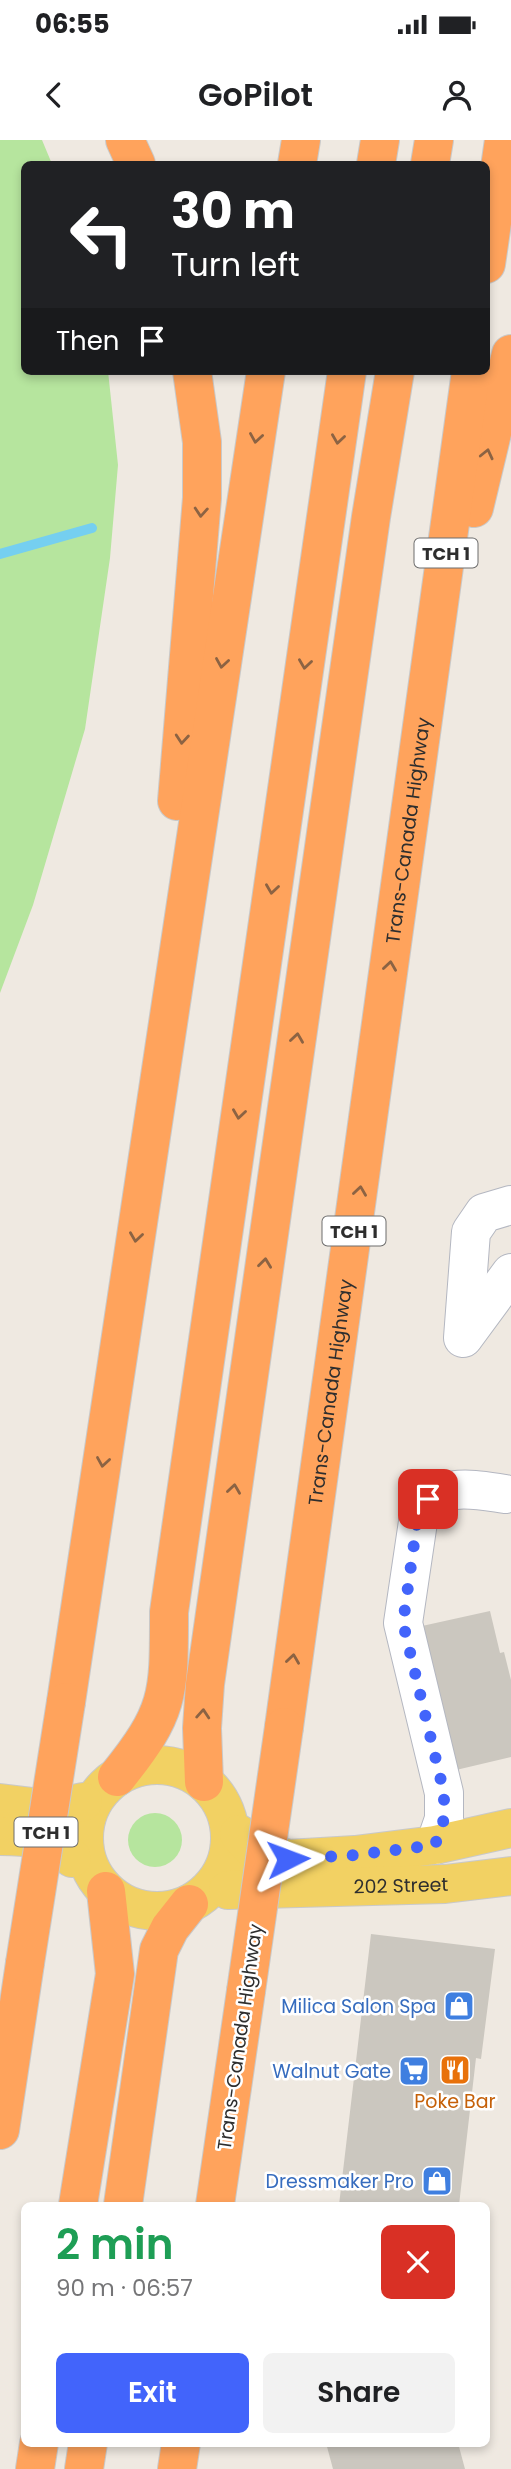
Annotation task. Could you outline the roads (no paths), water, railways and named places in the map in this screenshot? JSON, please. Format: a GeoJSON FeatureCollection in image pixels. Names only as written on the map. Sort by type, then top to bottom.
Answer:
{"type":"FeatureCollection","features":[{"type":"Feature","properties":{"kind":"highway"},"geometry":{"type":"LineString","coordinates":[[125,140],[135,161]]}},
{"type":"Feature","properties":{"kind":"highway"},"geometry":{"type":"LineString","coordinates":[[298,161],[301,140]]}},
{"type":"Feature","properties":{"kind":"highway"},"geometry":{"type":"LineString","coordinates":[[376,161],[380,140]]}},
{"type":"Feature","properties":{"kind":"highway"},"geometry":{"type":"LineString","coordinates":[[430,161],[434,140]]}},
{"type":"Feature","properties":{"kind":"highway"},"geometry":{"type":"LineString","coordinates":[[490,236],[504,140]]}},
{"type":"Feature","properties":{"kind":"highway"},"geometry":{"type":"LineString","coordinates":[[421,735],[511,355]]}},
{"type":"Feature","properties":{"kind":"highway"},"geometry":{"type":"LineString","coordinates":[[145,1170],[202,498],[202,442],[193,375]]}},
{"type":"Feature","properties":{"kind":"highway","name":"TCH 1"},"geometry":{"type":"LineString","coordinates":[[0,2130],[265,375]]}},
{"type":"Feature","properties":{"kind":"highway"},"geometry":{"type":"LineString","coordinates":[[107,1786],[161,1713],[166,1693],[169,1612],[346,375]]}},
{"type":"Feature","properties":{"kind":"highway"},"geometry":{"type":"LineString","coordinates":[[204,1782],[202,1728],[205,1684],[367,545],[394,375]]}},
{"type":"Feature","properties":{"kind":"highway","name":"Trans-Canada Highway"},"geometry":{"type":"LineString","coordinates":[[215,2202],[284,1727],[470,375]]}},
{"type":"Feature","properties":{"kind":"highway"},"geometry":{"type":"LineString","coordinates":[[78,2202],[115,1974],[101,1885]]}},
{"type":"Feature","properties":{"kind":"highway"},"geometry":{"type":"LineString","coordinates":[[123,2202],[159,1950],[170,1928],[199,1898]]}},
{"type":"Feature","properties":{"kind":"highway"},"geometry":{"type":"LineString","coordinates":[[35,2469],[38,2447]]}},
{"type":"Feature","properties":{"kind":"highway"},"geometry":{"type":"LineString","coordinates":[[84,2469],[87,2447]]}},
{"type":"Feature","properties":{"kind":"highway"},"geometry":{"type":"LineString","coordinates":[[177,2469],[180,2447]]}},
{"type":"Feature","properties":{"kind":"main road"},"geometry":{"type":"LineString","coordinates":[[0,1803],[49,1809],[74,1806],[142,1766],[162,1765],[182,1769],[204,1782],[219,1800],[229,1822],[230,1849],[224,1868],[199,1898],[167,1911],[145,1911],[121,1902],[62,1849],[35,1836],[0,1836]]}},
{"type":"Feature","properties":{"kind":"main road"},"geometry":{"type":"LineString","coordinates":[[101,1885],[84,1842],[89,1811],[107,1786]]}},
{"type":"Feature","properties":{"kind":"main road","name":"202 Street"},"geometry":{"type":"LineString","coordinates":[[229,1822],[251,1847],[288,1859],[355,1855],[435,1845],[511,1828]]}},
{"type":"Feature","properties":{"kind":"main road","name":"202 Street"},"geometry":{"type":"LineString","coordinates":[[199,1898],[445,1884],[511,1876]]}},
{"type":"Feature","properties":{"kind":"lane"},"geometry":{"type":"LineString","coordinates":[[511,1205],[484,1213],[471,1232],[463,1338],[511,1273]]}},
{"type":"Feature","properties":{"kind":"lane"},"geometry":{"type":"LineString","coordinates":[[435,1845],[444,1819],[444,1793],[403,1623],[418,1515],[428,1499],[446,1492],[467,1488],[505,1494]]}},
{"type":"Feature","properties":{"kind":"waterway"},"geometry":{"type":"LineString","coordinates":[[0,554],[92,528]]}},
{"type":"Feature","properties":{"kind":"place","name":"Milica Salon Spa"},"geometry":{"type":"Point","coordinates":[459,2006]}},
{"type":"Feature","properties":{"kind":"place","name":"Poke Bar"},"geometry":{"type":"Point","coordinates":[455,2070]}},
{"type":"Feature","properties":{"kind":"place","name":"Walnut Gate"},"geometry":{"type":"Point","coordinates":[414,2071]}},
{"type":"Feature","properties":{"kind":"place","name":"Dressmaker Pro"},"geometry":{"type":"Point","coordinates":[437,2181]}}]}
